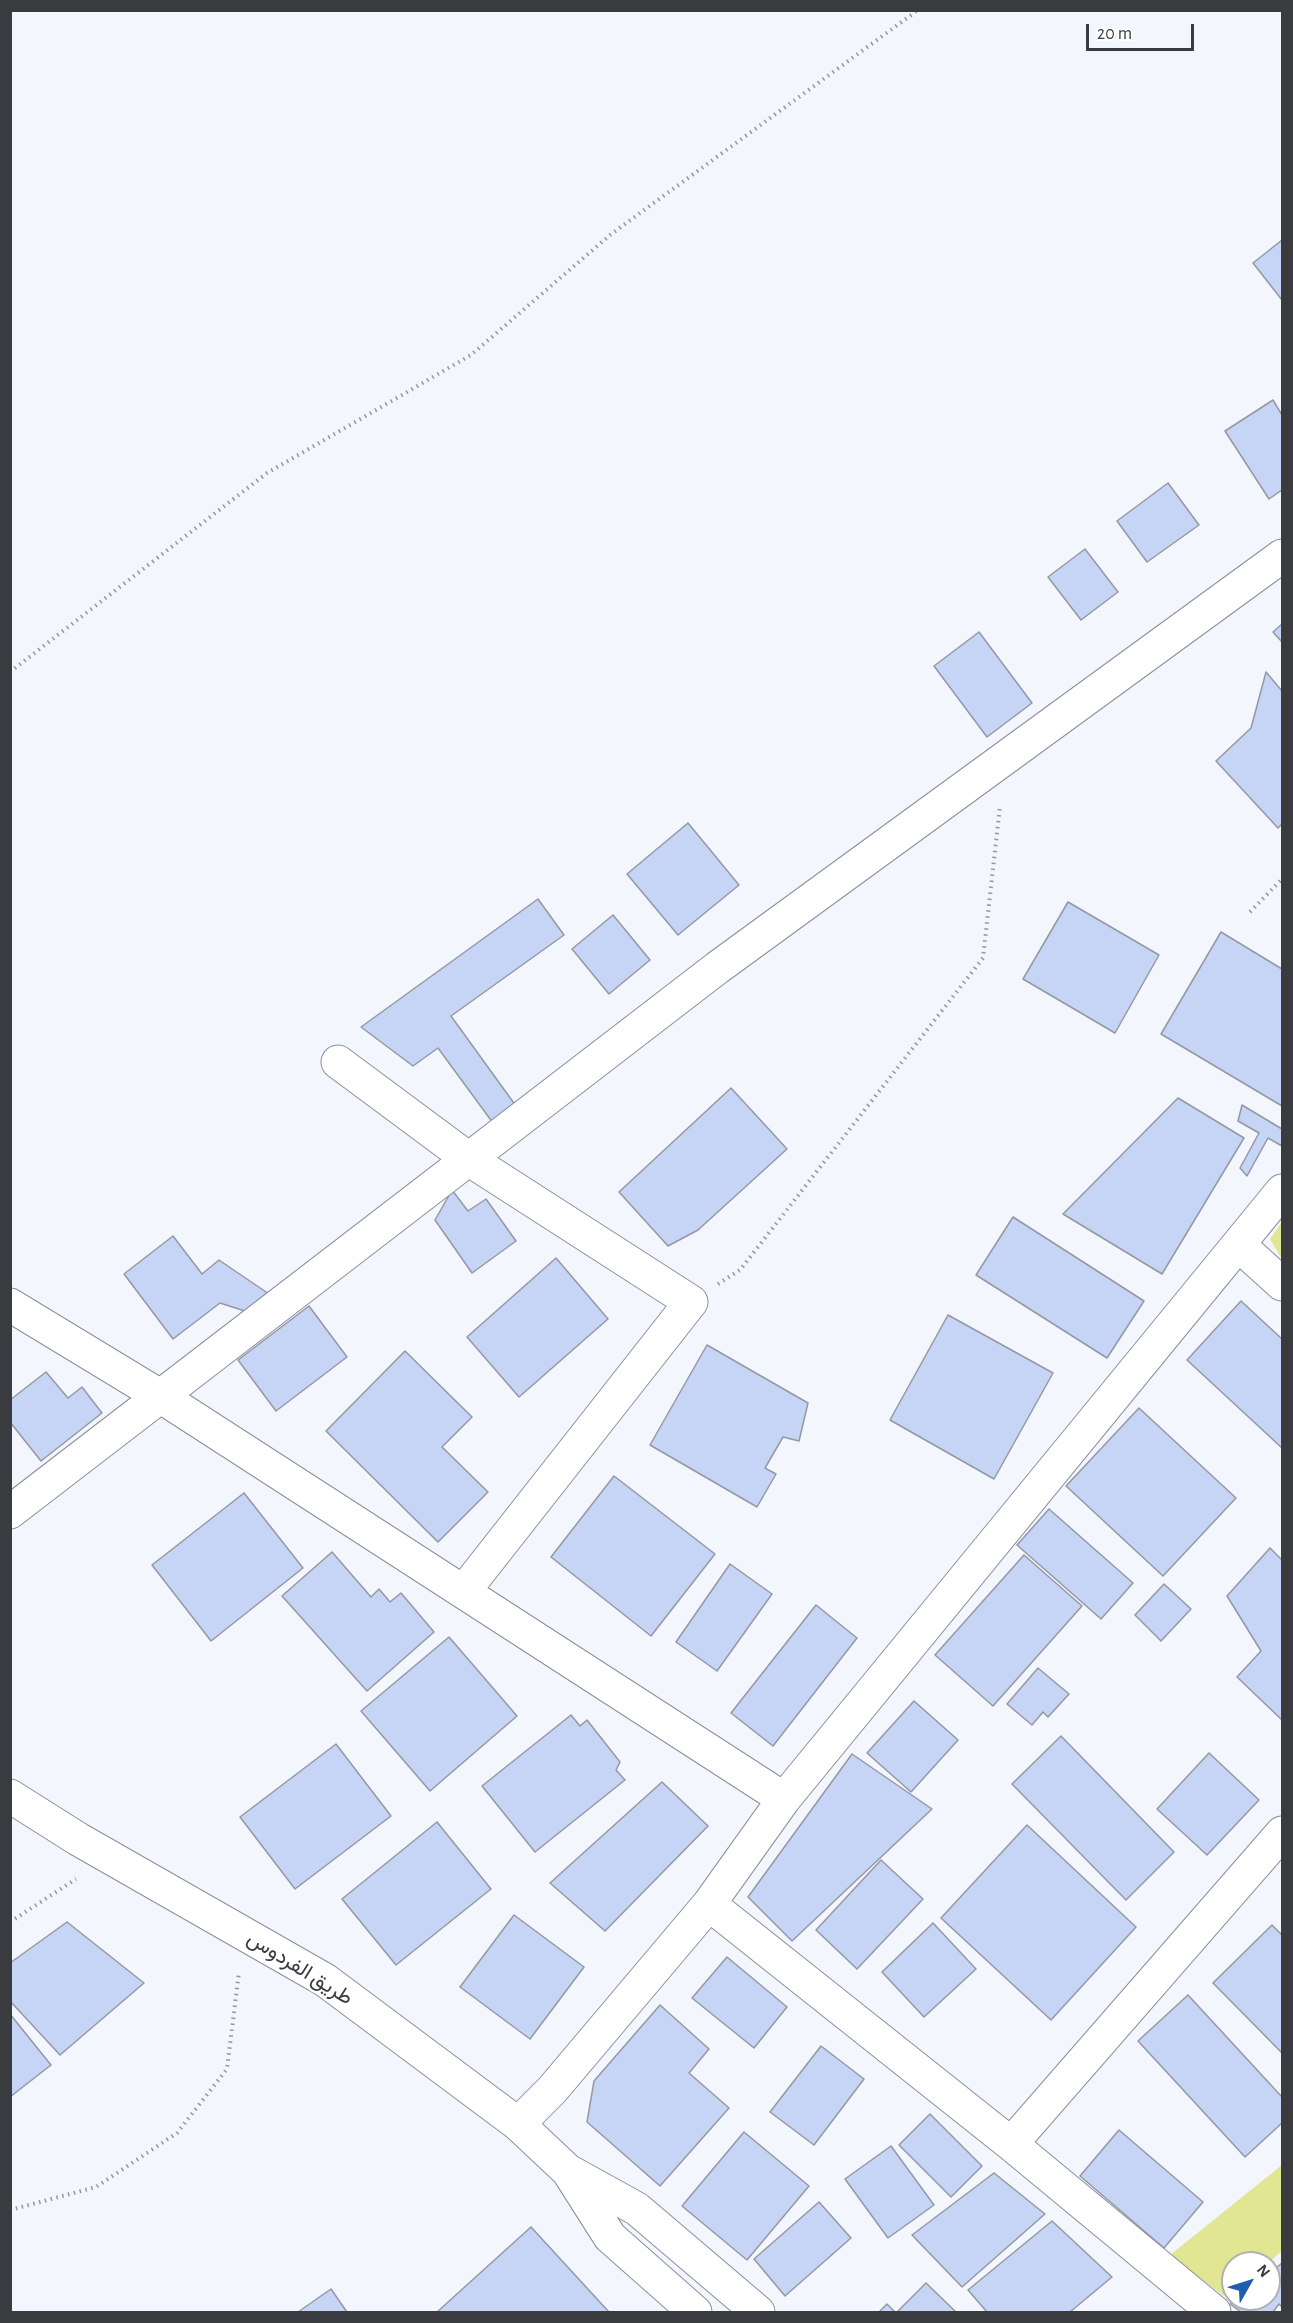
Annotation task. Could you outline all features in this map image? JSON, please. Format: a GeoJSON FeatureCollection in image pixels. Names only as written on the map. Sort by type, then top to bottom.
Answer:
{"type":"FeatureCollection","features":[{"type":"Feature","properties":{"kind":"street"},"geometry":{"type":"LineString","coordinates":[[10,1512],[717,968],[1282,556]]}},
{"type":"Feature","properties":{"kind":"street"},"geometry":{"type":"LineString","coordinates":[[338,1062],[470,1160],[691,1302],[464,1591]]}},
{"type":"Feature","properties":{"kind":"street"},"geometry":{"type":"LineString","coordinates":[[518,2124],[552,2090],[709,1904],[784,1799],[1240,1246],[1282,1191]]}},
{"type":"Feature","properties":{"kind":"street"},"geometry":{"type":"LineString","coordinates":[[1240,1246],[1282,1284]]}},
{"type":"Feature","properties":{"kind":"street"},"geometry":{"type":"LineString","coordinates":[[10,1305],[160,1396],[784,1799]]}},
{"type":"Feature","properties":{"kind":"street","name":"طريق الفردوس"},"geometry":{"type":"LineString","coordinates":[[10,1796],[109,1857],[325,1980],[518,2124],[568,2171],[637,2210],[758,2313]]}},
{"type":"Feature","properties":{"kind":"street"},"geometry":{"type":"LineString","coordinates":[[1011,2144],[1282,1833]]}},
{"type":"Feature","properties":{"kind":"street"},"geometry":{"type":"LineString","coordinates":[[709,1904],[1011,2144],[1214,2313]]}},
{"type":"Feature","properties":{"kind":"street","name":"طريق الفردوس"},"geometry":{"type":"LineString","coordinates":[[568,2171],[610,2237],[695,2313]]}},
{"type":"Feature","properties":{"kind":"path"},"geometry":{"type":"LineString","coordinates":[[10,672],[267,472],[471,355],[610,235],[918,10]]}},
{"type":"Feature","properties":{"kind":"path"},"geometry":{"type":"LineString","coordinates":[[691,1302],[740,1270],[983,958],[1001,796]]}},
{"type":"Feature","properties":{"kind":"path"},"geometry":{"type":"LineString","coordinates":[[1250,912],[1282,879]]}},
{"type":"Feature","properties":{"kind":"path"},"geometry":{"type":"LineString","coordinates":[[10,1922],[109,1857]]}},
{"type":"Feature","properties":{"kind":"path"},"geometry":{"type":"LineString","coordinates":[[10,2210],[96,2187],[177,2133],[227,2069],[235,2013],[242,1931]]}},
{"type":"Feature","properties":{"kind":"green space"},"geometry":{"type":"Polygon","coordinates":[[[1282,1222],[1282,1259],[1270,1239],[1282,1222]]]}},
{"type":"Feature","properties":{"kind":"green space"},"geometry":{"type":"Polygon","coordinates":[[[1282,2165],[1281,2252],[1221,2251],[1221,2294],[1170,2255],[1282,2165]]]}},
{"type":"Feature","properties":{"kind":"building"},"geometry":{"type":"Polygon","coordinates":[[[1282,240],[1282,300],[1253,263],[1282,240]]]}},
{"type":"Feature","properties":{"kind":"building"},"geometry":{"type":"Polygon","coordinates":[[[1273,400],[1282,415],[1282,490],[1269,499],[1225,431],[1273,400]]]}},
{"type":"Feature","properties":{"kind":"building"},"geometry":{"type":"Polygon","coordinates":[[[1168,483],[1199,525],[1147,562],[1117,521],[1168,483]]]}},
{"type":"Feature","properties":{"kind":"building"},"geometry":{"type":"Polygon","coordinates":[[[1085,549],[1118,592],[1081,620],[1048,577],[1085,549]]]}},
{"type":"Feature","properties":{"kind":"building"},"geometry":{"type":"Polygon","coordinates":[[[1282,624],[1282,642],[1273,632],[1282,624]]]}},
{"type":"Feature","properties":{"kind":"building"},"geometry":{"type":"Polygon","coordinates":[[[979,632],[1032,703],[987,737],[934,666],[979,632]]]}},
{"type":"Feature","properties":{"kind":"building"},"geometry":{"type":"Polygon","coordinates":[[[1266,672],[1282,691],[1282,824],[1278,828],[1216,761],[1251,728],[1266,672]]]}},
{"type":"Feature","properties":{"kind":"building"},"geometry":{"type":"Polygon","coordinates":[[[688,823],[739,885],[678,935],[627,874],[688,823]]]}},
{"type":"Feature","properties":{"kind":"building"},"geometry":{"type":"Polygon","coordinates":[[[538,899],[564,935],[451,1016],[516,1106],[493,1123],[438,1048],[413,1066],[361,1027],[538,899]]]}},
{"type":"Feature","properties":{"kind":"building"},"geometry":{"type":"Polygon","coordinates":[[[1068,902],[1159,955],[1115,1033],[1023,979],[1068,902]]]}},
{"type":"Feature","properties":{"kind":"building"},"geometry":{"type":"Polygon","coordinates":[[[613,915],[650,960],[609,994],[572,949],[613,915]]]}},
{"type":"Feature","properties":{"kind":"building"},"geometry":{"type":"Polygon","coordinates":[[[1221,932],[1282,969],[1282,1106],[1161,1034],[1221,932]]]}},
{"type":"Feature","properties":{"kind":"building"},"geometry":{"type":"Polygon","coordinates":[[[731,1088],[787,1149],[698,1230],[668,1246],[619,1192],[731,1088]]]}},
{"type":"Feature","properties":{"kind":"building"},"geometry":{"type":"Polygon","coordinates":[[[1178,1098],[1244,1138],[1162,1274],[1063,1214],[1178,1098]]]}},
{"type":"Feature","properties":{"kind":"building"},"geometry":{"type":"Polygon","coordinates":[[[1242,1105],[1282,1129],[1282,1146],[1268,1138],[1247,1176],[1240,1168],[1259,1133],[1238,1121],[1242,1105]]]}},
{"type":"Feature","properties":{"kind":"building"},"geometry":{"type":"Polygon","coordinates":[[[452,1190],[468,1211],[486,1199],[516,1241],[472,1273],[435,1220],[452,1190]]]}},
{"type":"Feature","properties":{"kind":"building"},"geometry":{"type":"Polygon","coordinates":[[[1013,1217],[1144,1301],[1107,1358],[976,1275],[1013,1217]]]}},
{"type":"Feature","properties":{"kind":"building"},"geometry":{"type":"Polygon","coordinates":[[[173,1236],[202,1274],[219,1260],[269,1294],[248,1312],[220,1303],[173,1339],[124,1274],[173,1236]]]}},
{"type":"Feature","properties":{"kind":"building"},"geometry":{"type":"Polygon","coordinates":[[[556,1258],[608,1319],[519,1397],[467,1337],[556,1258]]]}},
{"type":"Feature","properties":{"kind":"building"},"geometry":{"type":"Polygon","coordinates":[[[1241,1301],[1282,1339],[1282,1448],[1187,1360],[1241,1301]]]}},
{"type":"Feature","properties":{"kind":"building"},"geometry":{"type":"Polygon","coordinates":[[[309,1306],[347,1357],[276,1411],[238,1360],[309,1306]]]}},
{"type":"Feature","properties":{"kind":"building"},"geometry":{"type":"Polygon","coordinates":[[[948,1315],[1053,1373],[994,1479],[890,1420],[948,1315]]]}},
{"type":"Feature","properties":{"kind":"building"},"geometry":{"type":"Polygon","coordinates":[[[707,1345],[808,1403],[799,1441],[783,1437],[765,1468],[776,1474],[757,1507],[650,1445],[707,1345]]]}},
{"type":"Feature","properties":{"kind":"building"},"geometry":{"type":"Polygon","coordinates":[[[405,1351],[472,1417],[442,1447],[488,1492],[438,1542],[326,1431],[405,1351]]]}},
{"type":"Feature","properties":{"kind":"building"},"geometry":{"type":"Polygon","coordinates":[[[46,1372],[68,1398],[82,1387],[102,1413],[41,1461],[10,1422],[10,1400],[46,1372]]]}},
{"type":"Feature","properties":{"kind":"building"},"geometry":{"type":"Polygon","coordinates":[[[1139,1408],[1236,1498],[1163,1576],[1066,1486],[1139,1408]]]}},
{"type":"Feature","properties":{"kind":"building"},"geometry":{"type":"Polygon","coordinates":[[[614,1476],[715,1554],[651,1636],[551,1557],[614,1476]]]}},
{"type":"Feature","properties":{"kind":"building"},"geometry":{"type":"Polygon","coordinates":[[[244,1493],[303,1568],[211,1641],[152,1565],[244,1493]]]}},
{"type":"Feature","properties":{"kind":"building"},"geometry":{"type":"Polygon","coordinates":[[[1049,1509],[1133,1583],[1101,1619],[1017,1545],[1049,1509]]]}},
{"type":"Feature","properties":{"kind":"building"},"geometry":{"type":"Polygon","coordinates":[[[1270,1548],[1282,1560],[1282,1720],[1237,1677],[1261,1651],[1227,1596],[1270,1548]]]}},
{"type":"Feature","properties":{"kind":"building"},"geometry":{"type":"Polygon","coordinates":[[[332,1552],[371,1597],[379,1589],[390,1602],[401,1593],[434,1632],[367,1691],[282,1596],[332,1552]]]}},
{"type":"Feature","properties":{"kind":"building"},"geometry":{"type":"Polygon","coordinates":[[[1024,1555],[1082,1606],[993,1706],[935,1655],[1024,1555]]]}},
{"type":"Feature","properties":{"kind":"building"},"geometry":{"type":"Polygon","coordinates":[[[730,1564],[772,1594],[717,1671],[676,1642],[730,1564]]]}},
{"type":"Feature","properties":{"kind":"building"},"geometry":{"type":"Polygon","coordinates":[[[1164,1584],[1191,1609],[1161,1641],[1135,1615],[1164,1584]]]}},
{"type":"Feature","properties":{"kind":"building"},"geometry":{"type":"Polygon","coordinates":[[[816,1605],[857,1638],[773,1746],[731,1713],[816,1605]]]}},
{"type":"Feature","properties":{"kind":"building"},"geometry":{"type":"Polygon","coordinates":[[[449,1637],[517,1716],[430,1791],[361,1711],[449,1637]]]}},
{"type":"Feature","properties":{"kind":"building"},"geometry":{"type":"Polygon","coordinates":[[[1038,1668],[1069,1694],[1048,1717],[1043,1712],[1032,1725],[1007,1704],[1038,1668]]]}},
{"type":"Feature","properties":{"kind":"building"},"geometry":{"type":"Polygon","coordinates":[[[914,1701],[958,1740],[911,1792],[867,1753],[914,1701]]]}},
{"type":"Feature","properties":{"kind":"building"},"geometry":{"type":"Polygon","coordinates":[[[571,1715],[580,1726],[587,1720],[620,1762],[616,1770],[625,1780],[535,1852],[482,1786],[571,1715]]]}},
{"type":"Feature","properties":{"kind":"building"},"geometry":{"type":"Polygon","coordinates":[[[1061,1736],[1174,1852],[1126,1900],[1012,1784],[1061,1736]]]}},
{"type":"Feature","properties":{"kind":"building"},"geometry":{"type":"Polygon","coordinates":[[[336,1744],[391,1816],[295,1889],[240,1817],[336,1744]]]}},
{"type":"Feature","properties":{"kind":"building"},"geometry":{"type":"Polygon","coordinates":[[[1209,1753],[1259,1800],[1207,1855],[1157,1809],[1209,1753]]]}},
{"type":"Feature","properties":{"kind":"building"},"geometry":{"type":"Polygon","coordinates":[[[852,1754],[932,1809],[792,1941],[748,1897],[852,1754]]]}},
{"type":"Feature","properties":{"kind":"building"},"geometry":{"type":"Polygon","coordinates":[[[662,1782],[708,1826],[605,1931],[550,1883],[662,1782]]]}},
{"type":"Feature","properties":{"kind":"building"},"geometry":{"type":"Polygon","coordinates":[[[437,1822],[491,1889],[396,1965],[342,1899],[437,1822]]]}},
{"type":"Feature","properties":{"kind":"building"},"geometry":{"type":"Polygon","coordinates":[[[1027,1825],[1136,1927],[1051,2020],[941,1918],[1027,1825]]]}},
{"type":"Feature","properties":{"kind":"building"},"geometry":{"type":"Polygon","coordinates":[[[881,1860],[923,1899],[857,1969],[816,1930],[881,1860]]]}},
{"type":"Feature","properties":{"kind":"building"},"geometry":{"type":"Polygon","coordinates":[[[514,1915],[584,1967],[530,2039],[460,1987],[514,1915]]]}},
{"type":"Feature","properties":{"kind":"building"},"geometry":{"type":"Polygon","coordinates":[[[67,1922],[144,1983],[60,2055],[10,2001],[10,1963],[67,1922]]]}},
{"type":"Feature","properties":{"kind":"building"},"geometry":{"type":"Polygon","coordinates":[[[933,1923],[976,1969],[924,2017],[882,1972],[933,1923]]]}},
{"type":"Feature","properties":{"kind":"building"},"geometry":{"type":"Polygon","coordinates":[[[1272,1925],[1282,1935],[1282,2053],[1213,1983],[1272,1925]]]}},
{"type":"Feature","properties":{"kind":"building"},"geometry":{"type":"Polygon","coordinates":[[[727,1957],[787,2007],[754,2048],[692,1998],[727,1957]]]}},
{"type":"Feature","properties":{"kind":"building"},"geometry":{"type":"Polygon","coordinates":[[[1188,1995],[1282,2097],[1282,2123],[1245,2157],[1138,2041],[1188,1995]]]}},
{"type":"Feature","properties":{"kind":"building"},"geometry":{"type":"Polygon","coordinates":[[[660,2005],[709,2049],[689,2073],[729,2108],[660,2186],[587,2122],[594,2081],[660,2005]]]}},
{"type":"Feature","properties":{"kind":"building"},"geometry":{"type":"Polygon","coordinates":[[[10,2014],[51,2065],[10,2097],[10,2014]]]}},
{"type":"Feature","properties":{"kind":"building"},"geometry":{"type":"Polygon","coordinates":[[[821,2046],[864,2079],[814,2145],[770,2112],[821,2046]]]}},
{"type":"Feature","properties":{"kind":"building"},"geometry":{"type":"Polygon","coordinates":[[[930,2114],[982,2166],[951,2197],[899,2145],[930,2114]]]}},
{"type":"Feature","properties":{"kind":"building"},"geometry":{"type":"Polygon","coordinates":[[[1119,2130],[1203,2202],[1164,2248],[1080,2176],[1119,2130]]]}},
{"type":"Feature","properties":{"kind":"building"},"geometry":{"type":"Polygon","coordinates":[[[744,2132],[809,2186],[747,2260],[682,2206],[744,2132]]]}},
{"type":"Feature","properties":{"kind":"building"},"geometry":{"type":"Polygon","coordinates":[[[891,2146],[934,2205],[888,2238],[845,2179],[891,2146]]]}},
{"type":"Feature","properties":{"kind":"building"},"geometry":{"type":"Polygon","coordinates":[[[994,2173],[1045,2214],[962,2287],[912,2235],[994,2173]]]}},
{"type":"Feature","properties":{"kind":"building"},"geometry":{"type":"Polygon","coordinates":[[[819,2202],[851,2238],[785,2296],[754,2259],[819,2202]]]}},
{"type":"Feature","properties":{"kind":"building"},"geometry":{"type":"Polygon","coordinates":[[[1052,2221],[1112,2277],[1070,2312],[987,2312],[968,2290],[1052,2221]]]}},
{"type":"Feature","properties":{"kind":"building"},"geometry":{"type":"Polygon","coordinates":[[[531,2227],[609,2312],[437,2312],[531,2227]]]}},
{"type":"Feature","properties":{"kind":"building"},"geometry":{"type":"Polygon","coordinates":[[[1282,2263],[1282,2307],[1281,2306],[1282,2263]]]}},
{"type":"Feature","properties":{"kind":"building"},"geometry":{"type":"Polygon","coordinates":[[[926,2283],[956,2312],[897,2312],[926,2283]]]}},
{"type":"Feature","properties":{"kind":"building"},"geometry":{"type":"Polygon","coordinates":[[[331,2289],[347,2312],[298,2312],[331,2289]]]}},
{"type":"Feature","properties":{"kind":"building"},"geometry":{"type":"Polygon","coordinates":[[[887,2304],[895,2312],[879,2312],[887,2304]]]}},
{"type":"Feature","properties":{"kind":"building"},"geometry":{"type":"Polygon","coordinates":[[[1240,2311],[1274,2311],[1273,2312],[1240,2311]]]}}]}
